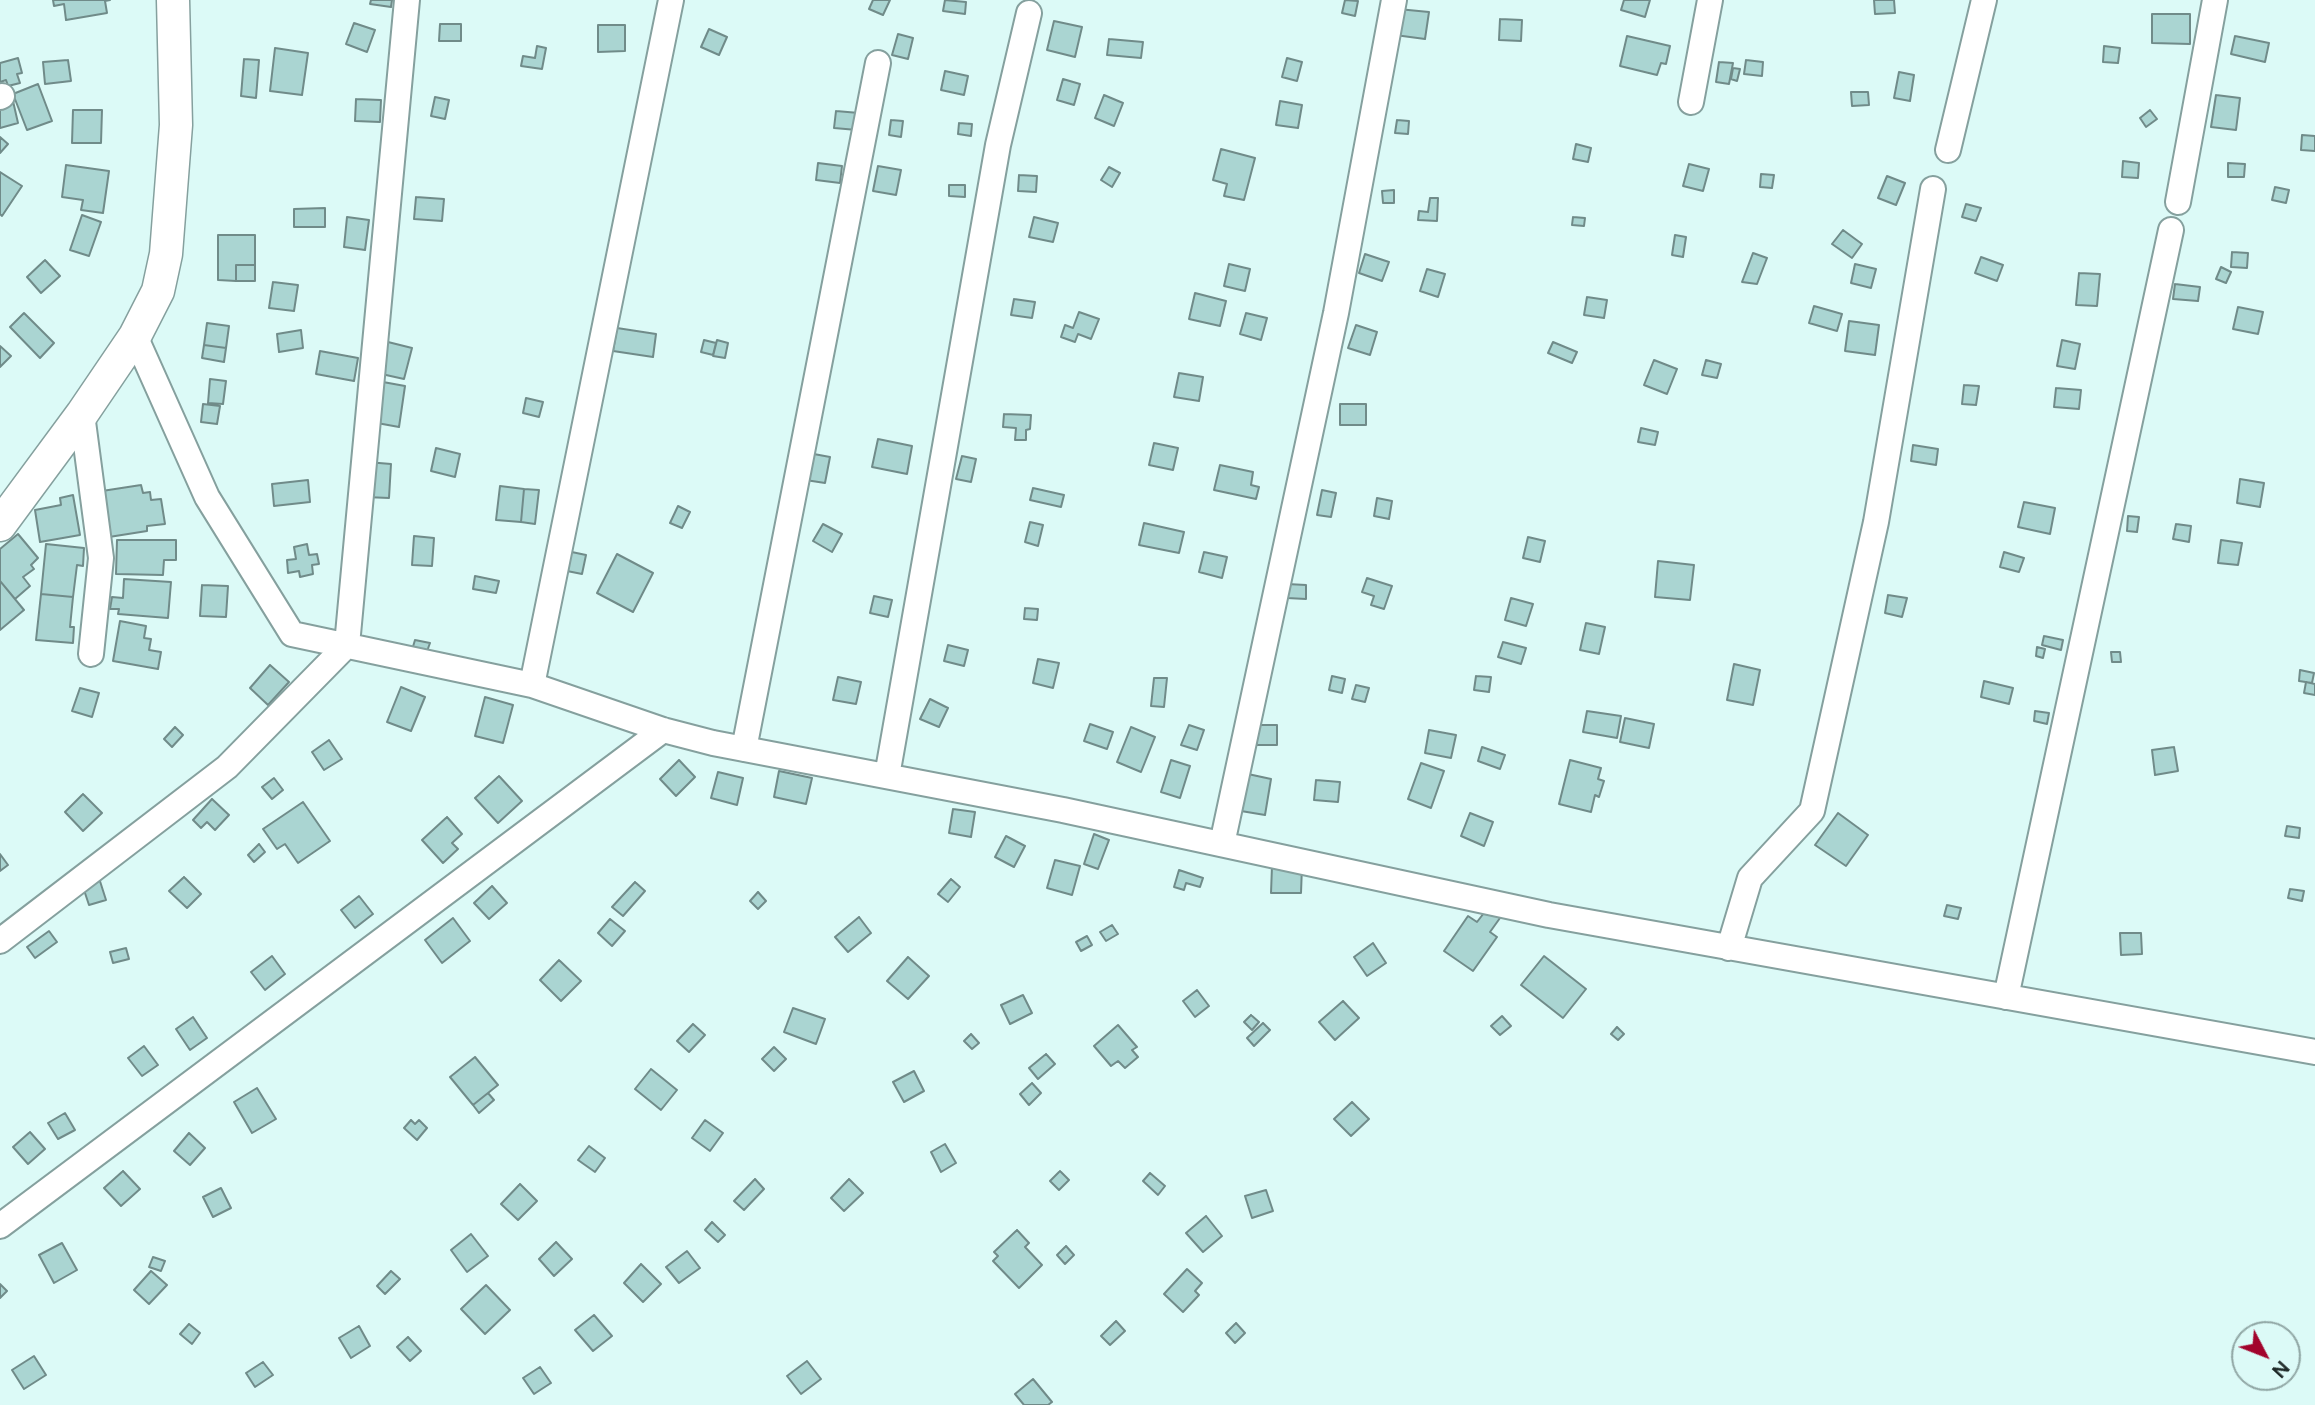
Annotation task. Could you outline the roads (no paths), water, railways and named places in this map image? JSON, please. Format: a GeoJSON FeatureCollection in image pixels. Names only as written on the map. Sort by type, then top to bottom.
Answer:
{"type":"FeatureCollection","features":[{"type":"Feature","properties":{"kind":"street"},"geometry":{"type":"LineString","coordinates":[[5,508],[82,414],[135,336],[158,291],[166,254],[176,125],[173,0]]}},
{"type":"Feature","properties":{"kind":"street"},"geometry":{"type":"LineString","coordinates":[[0,941],[227,767],[347,645],[407,0]]}},
{"type":"Feature","properties":{"kind":"street"},"geometry":{"type":"LineString","coordinates":[[532,685],[671,0]]}},
{"type":"Feature","properties":{"kind":"street"},"geometry":{"type":"LineString","coordinates":[[1222,844],[1336,313],[1394,0]]}},
{"type":"Feature","properties":{"kind":"street"},"geometry":{"type":"LineString","coordinates":[[1691,102],[1710,0]]}},
{"type":"Feature","properties":{"kind":"street"},"geometry":{"type":"LineString","coordinates":[[1948,150],[1984,0]]}},
{"type":"Feature","properties":{"kind":"street"},"geometry":{"type":"LineString","coordinates":[[2178,202],[2215,0]]}},
{"type":"Feature","properties":{"kind":"street"},"geometry":{"type":"LineString","coordinates":[[887,776],[998,145],[1029,13]]}},
{"type":"Feature","properties":{"kind":"street"},"geometry":{"type":"LineString","coordinates":[[744,750],[878,63]]}},
{"type":"Feature","properties":{"kind":"street"},"geometry":{"type":"LineString","coordinates":[[1729,948],[1750,878],[1812,811],[1876,522],[1933,189]]}},
{"type":"Feature","properties":{"kind":"street"},"geometry":{"type":"LineString","coordinates":[[2006,997],[2171,230]]}},
{"type":"Feature","properties":{"kind":"street"},"geometry":{"type":"LineString","coordinates":[[135,336],[207,497],[292,634],[532,685],[663,730],[744,750],[1063,810],[1549,915],[2315,1052]]}},
{"type":"Feature","properties":{"kind":"street"},"geometry":{"type":"LineString","coordinates":[[82,414],[102,558],[91,654]]}},
{"type":"Feature","properties":{"kind":"street"},"geometry":{"type":"LineString","coordinates":[[0,1226],[663,730]]}}]}
